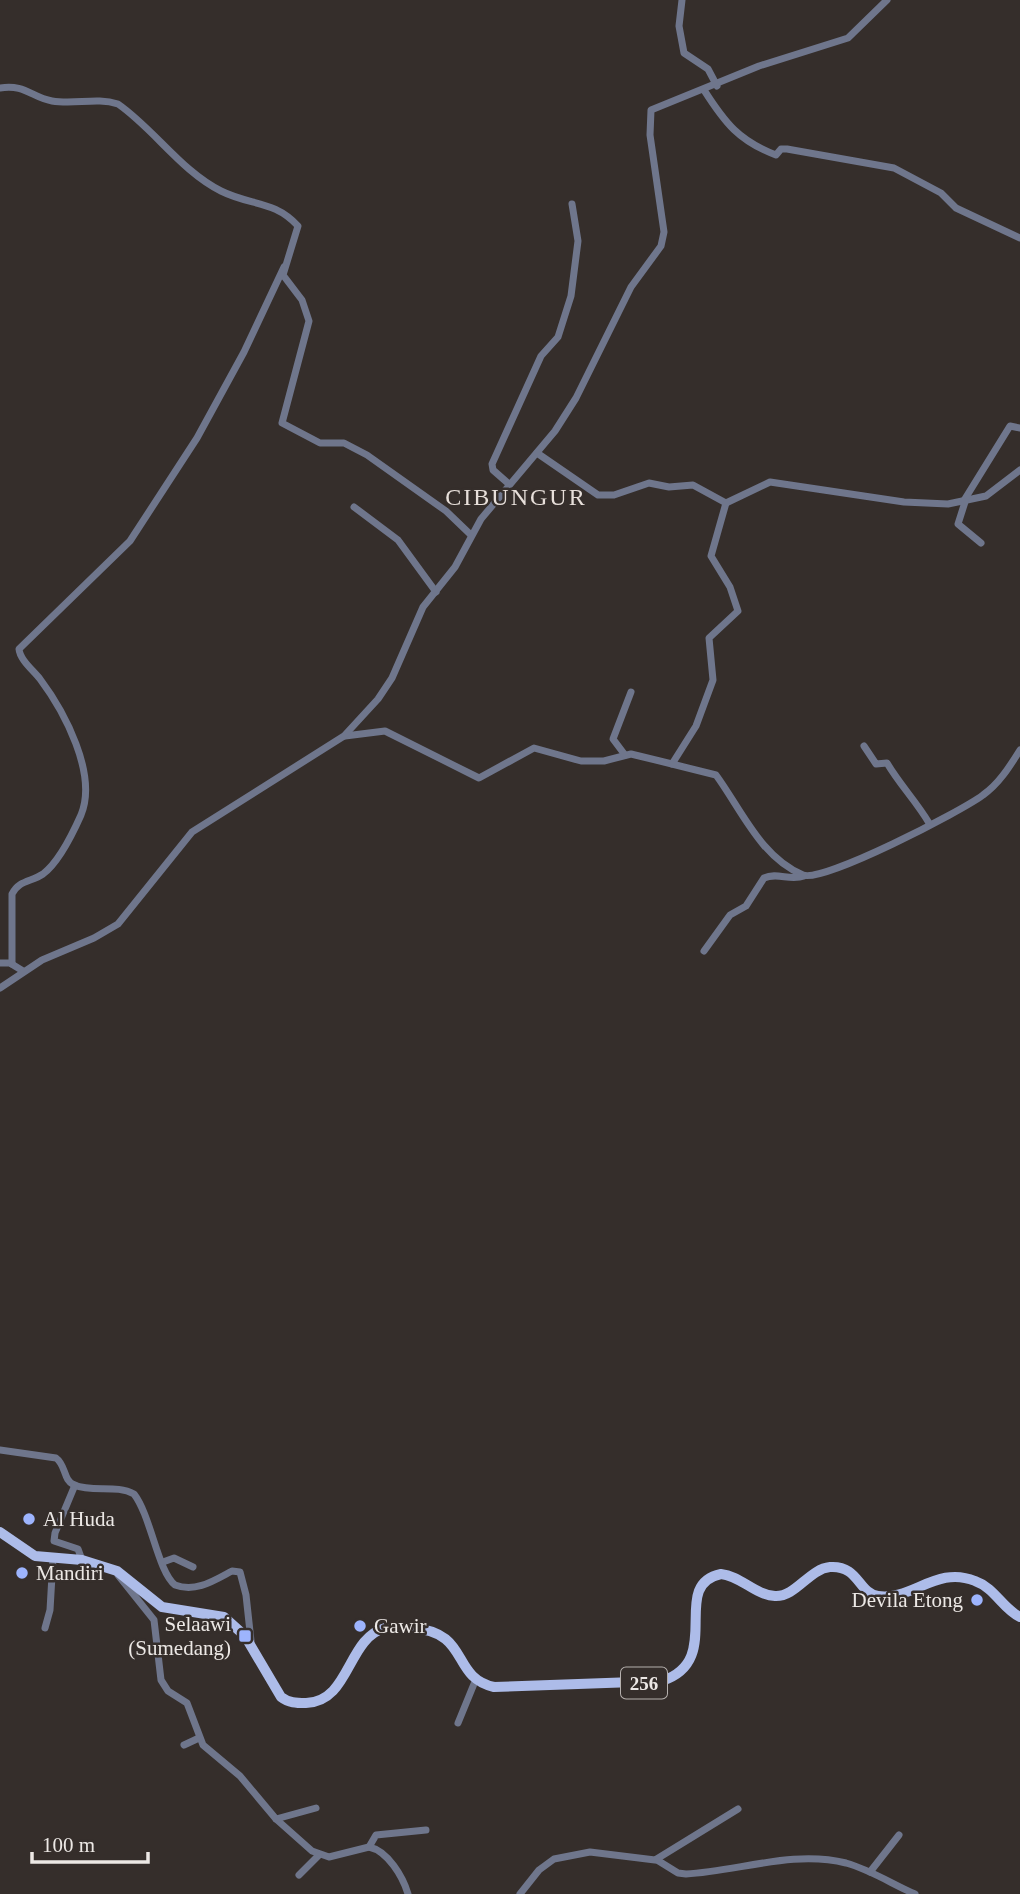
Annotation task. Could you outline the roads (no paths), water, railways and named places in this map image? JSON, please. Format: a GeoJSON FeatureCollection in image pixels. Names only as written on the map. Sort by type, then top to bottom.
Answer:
{"type":"FeatureCollection","features":[{"type":"Feature","properties":{"kind":"main road"},"geometry":{"type":"LineString","coordinates":[[0,1532],[27,1552],[53,1558],[82,1560],[117,1571],[162,1607],[224,1617],[233,1622],[281,1697],[290,1702],[311,1703],[328,1696],[345,1675],[369,1636],[385,1628],[417,1628],[441,1634],[450,1640],[476,1679]]}},
{"type":"Feature","properties":{"kind":"main road","name":"256"},"geometry":{"type":"LineString","coordinates":[[476,1679],[487,1685],[503,1687],[653,1682],[669,1679],[683,1669],[696,1646],[698,1592],[709,1578],[721,1574],[775,1596],[786,1594],[815,1572],[828,1567],[849,1570],[877,1596],[892,1595],[945,1576],[962,1577],[991,1590],[1006,1608],[1020,1617]]}},
{"type":"Feature","properties":{"kind":"street"},"geometry":{"type":"LineString","coordinates":[[682,0],[679,26],[684,54],[708,69],[717,86]]}},
{"type":"Feature","properties":{"kind":"street"},"geometry":{"type":"LineString","coordinates":[[0,988],[23,971],[94,939],[118,924],[192,832],[344,736],[392,678],[416,618],[455,567],[471,535],[509,484],[537,453],[576,398],[631,287],[661,246],[664,232],[661,198],[649,113],[655,107],[717,86],[759,66],[848,38],[887,0]]}},
{"type":"Feature","properties":{"kind":"street"},"geometry":{"type":"LineString","coordinates":[[0,88],[15,85],[47,100],[68,103],[103,99],[118,104],[203,180],[222,191],[284,211],[298,226],[284,267],[249,342],[197,438],[130,541],[19,649],[68,724],[80,759],[86,796],[80,816],[49,867],[41,875],[18,885],[13,891],[12,964]]}},
{"type":"Feature","properties":{"kind":"street"},"geometry":{"type":"LineString","coordinates":[[704,90],[732,128],[750,145],[776,155],[781,149],[787,149],[894,169],[941,193],[956,208],[1020,237]]}},
{"type":"Feature","properties":{"kind":"street"},"geometry":{"type":"LineString","coordinates":[[509,484],[493,470],[492,464],[541,356],[558,337],[571,296],[578,241],[572,204]]}},
{"type":"Feature","properties":{"kind":"street"},"geometry":{"type":"LineString","coordinates":[[284,267],[285,278],[302,300],[309,321],[282,424],[320,443],[344,443],[367,455],[446,511],[471,535]]}},
{"type":"Feature","properties":{"kind":"street"},"geometry":{"type":"LineString","coordinates":[[981,543],[958,524],[964,502],[1010,426],[1020,428]]}},
{"type":"Feature","properties":{"kind":"street"},"geometry":{"type":"LineString","coordinates":[[537,453],[598,495],[614,495],[649,483],[669,487],[693,485],[726,503]]}},
{"type":"Feature","properties":{"kind":"street"},"geometry":{"type":"LineString","coordinates":[[672,764],[696,726],[713,680],[709,638],[738,611],[730,587],[711,556],[726,503],[770,482],[904,502],[964,502],[996,491],[1020,470]]}},
{"type":"Feature","properties":{"kind":"street"},"geometry":{"type":"LineString","coordinates":[[354,508],[398,540],[436,592]]}},
{"type":"Feature","properties":{"kind":"street"},"geometry":{"type":"LineString","coordinates":[[625,755],[613,738],[631,692]]}},
{"type":"Feature","properties":{"kind":"street"},"geometry":{"type":"LineString","coordinates":[[344,736],[385,731],[479,778],[529,749],[538,748],[581,761],[604,761],[636,755],[716,775],[758,838],[805,876]]}},
{"type":"Feature","properties":{"kind":"street"},"geometry":{"type":"LineString","coordinates":[[864,747],[875,763],[887,763],[904,792],[915,800],[929,823]]}},
{"type":"Feature","properties":{"kind":"street"},"geometry":{"type":"LineString","coordinates":[[704,951],[730,915],[746,906],[764,878],[771,875],[793,880],[835,871],[871,856],[982,796],[999,780],[1020,750]]}},
{"type":"Feature","properties":{"kind":"street"},"geometry":{"type":"LineString","coordinates":[[0,963],[12,964],[23,971]]}},
{"type":"Feature","properties":{"kind":"street"},"geometry":{"type":"LineString","coordinates":[[0,1450],[59,1460],[67,1478],[75,1485],[122,1489],[135,1494],[171,1582],[181,1587],[208,1584],[232,1571],[241,1574],[252,1648]]}},
{"type":"Feature","properties":{"kind":"street"},"geometry":{"type":"LineString","coordinates":[[75,1485],[54,1541],[78,1549],[82,1560]]}},
{"type":"Feature","properties":{"kind":"street"},"geometry":{"type":"LineString","coordinates":[[45,1628],[50,1610],[53,1558]]}},
{"type":"Feature","properties":{"kind":"street"},"geometry":{"type":"LineString","coordinates":[[163,1562],[174,1558],[193,1567]]}},
{"type":"Feature","properties":{"kind":"street"},"geometry":{"type":"LineString","coordinates":[[117,1571],[126,1588],[154,1620],[161,1681],[168,1691],[187,1703],[199,1738],[240,1776],[276,1819],[319,1855],[329,1857],[369,1847],[382,1852],[404,1882],[408,1894]]}},
{"type":"Feature","properties":{"kind":"street"},"geometry":{"type":"LineString","coordinates":[[458,1723],[476,1679]]}},
{"type":"Feature","properties":{"kind":"street"},"geometry":{"type":"LineString","coordinates":[[184,1745],[199,1738]]}},
{"type":"Feature","properties":{"kind":"street"},"geometry":{"type":"LineString","coordinates":[[276,1819],[316,1808]]}},
{"type":"Feature","properties":{"kind":"street"},"geometry":{"type":"LineString","coordinates":[[657,1860],[738,1809]]}},
{"type":"Feature","properties":{"kind":"street"},"geometry":{"type":"LineString","coordinates":[[369,1847],[376,1835],[426,1830]]}},
{"type":"Feature","properties":{"kind":"street"},"geometry":{"type":"LineString","coordinates":[[870,1872],[899,1835]]}},
{"type":"Feature","properties":{"kind":"street"},"geometry":{"type":"LineString","coordinates":[[520,1894],[546,1863],[568,1854],[590,1852],[657,1860],[678,1873],[685,1874],[806,1859],[838,1862],[870,1872],[915,1894]]}},
{"type":"Feature","properties":{"kind":"street"},"geometry":{"type":"LineString","coordinates":[[299,1875],[319,1855]]}},
{"type":"Feature","properties":{"kind":"place","name":"Al Huda"},"geometry":{"type":"Point","coordinates":[29,1519]}},
{"type":"Feature","properties":{"kind":"place","name":"Mandiri"},"geometry":{"type":"Point","coordinates":[22,1573]}},
{"type":"Feature","properties":{"kind":"place","name":"Devila Etong"},"geometry":{"type":"Point","coordinates":[977,1600]}},
{"type":"Feature","properties":{"kind":"place","name":"Gawir"},"geometry":{"type":"Point","coordinates":[360,1626]}},
{"type":"Feature","properties":{"kind":"place","name":"Selaawi (Sumedang)"},"geometry":{"type":"Point","coordinates":[245,1636]}},
{"type":"Feature","properties":{"kind":"district","name":"CIBUNGUR"},"geometry":{"type":"Point","coordinates":[516,497]}}]}
